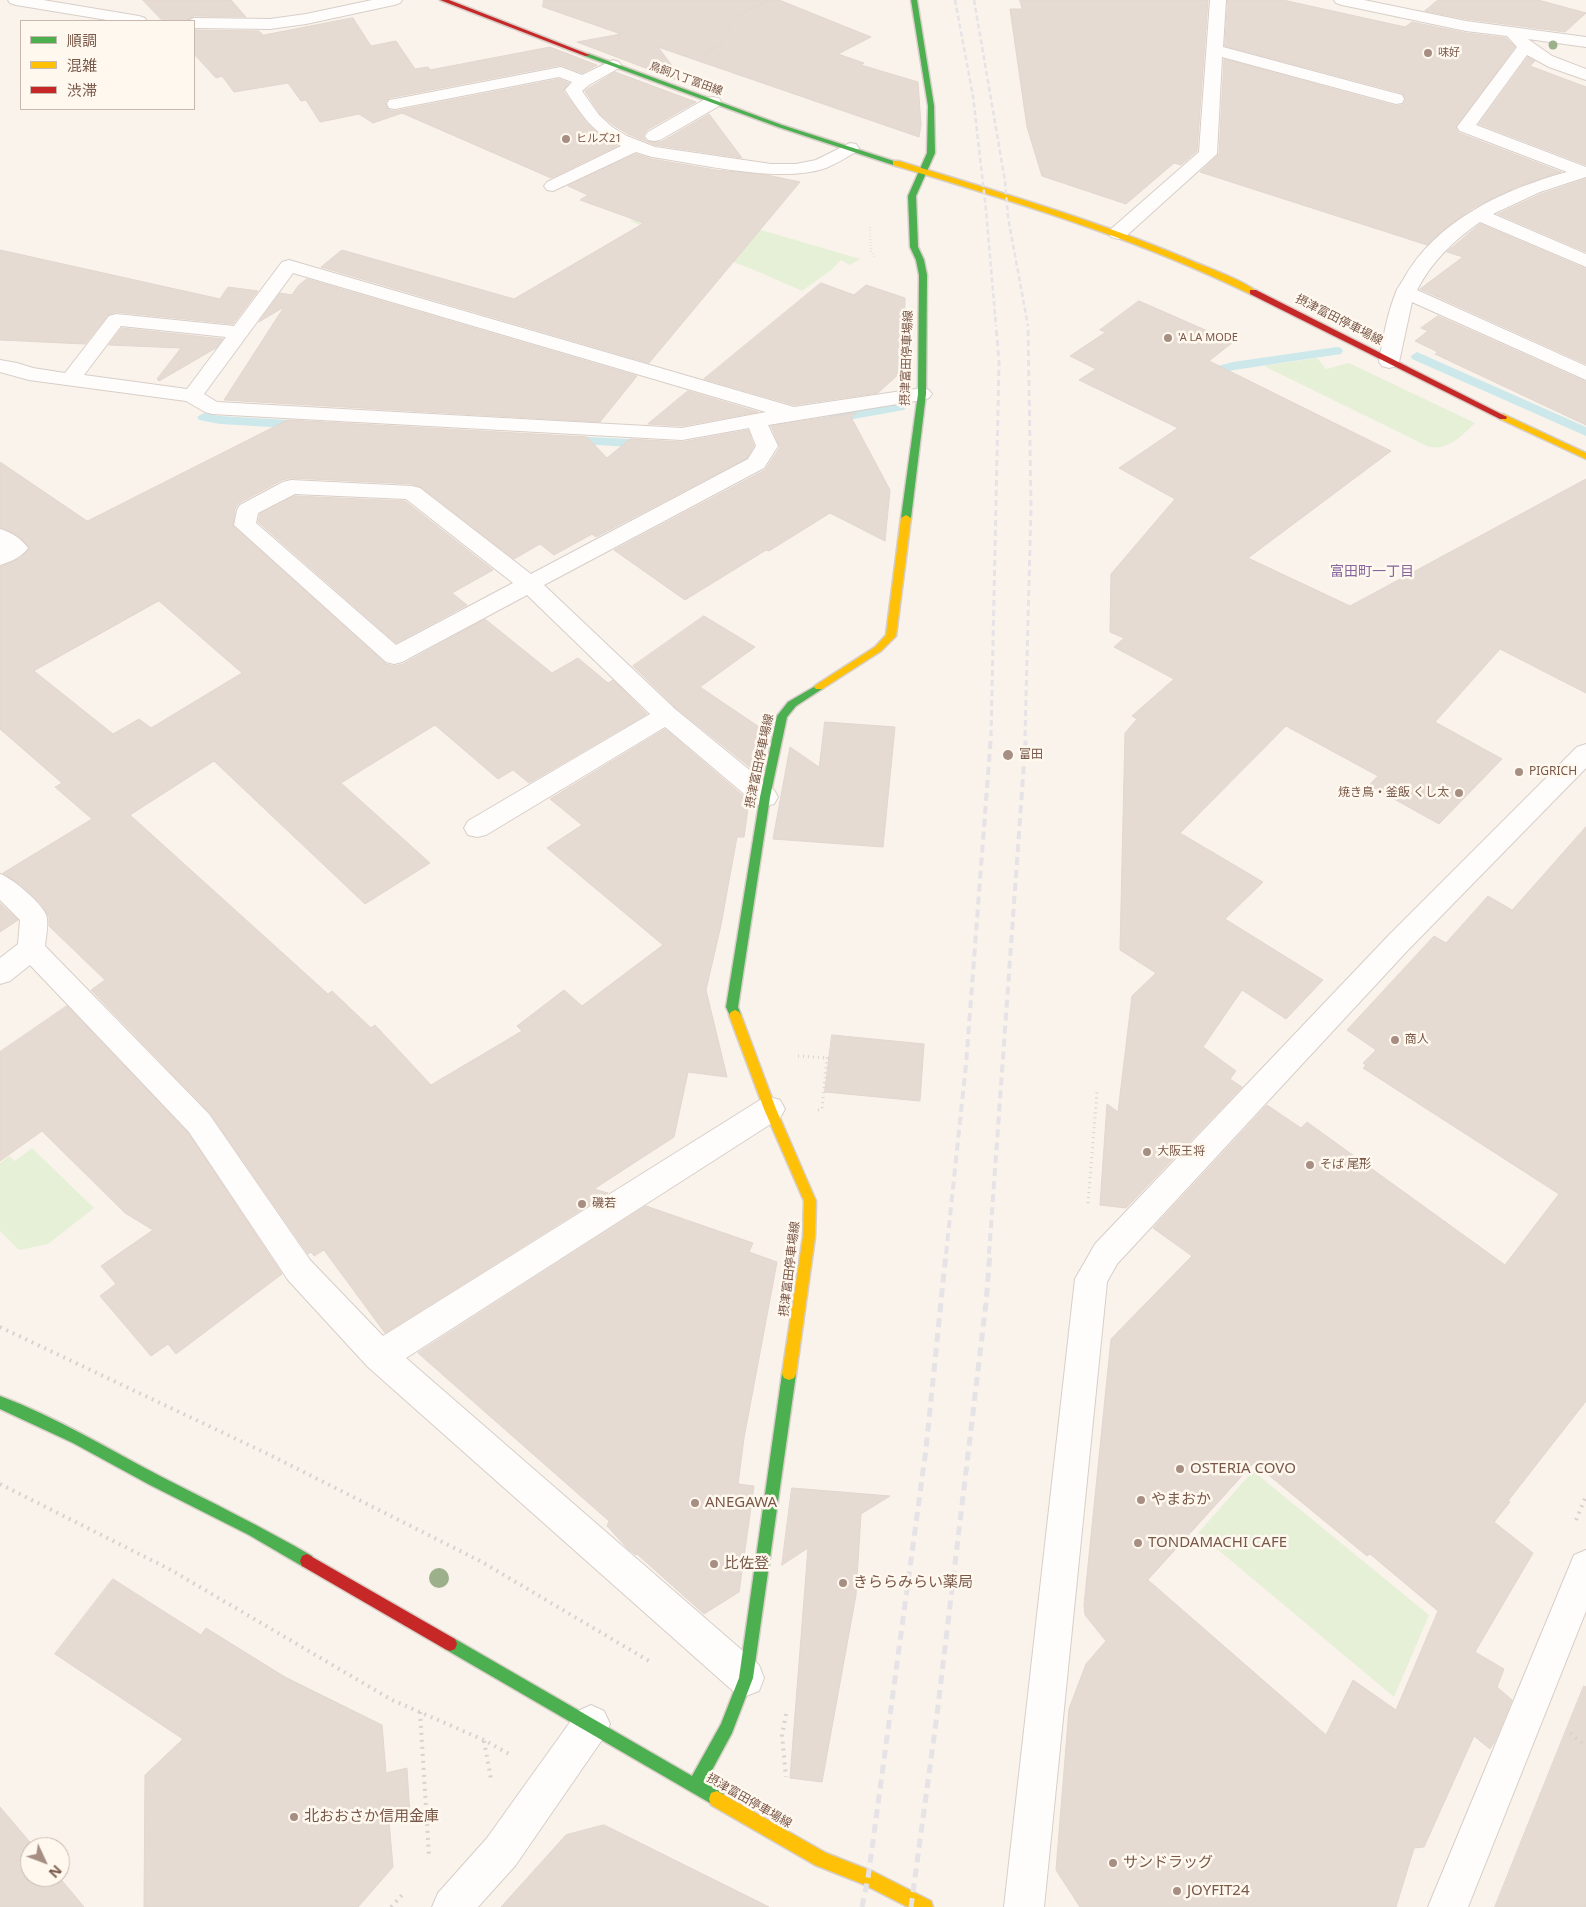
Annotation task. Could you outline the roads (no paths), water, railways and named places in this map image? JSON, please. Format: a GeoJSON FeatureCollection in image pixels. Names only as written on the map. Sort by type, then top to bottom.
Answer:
{"type":"FeatureCollection","features":[{"type":"Feature","properties":{"kind":"main road","name":"鳥飼八丁富田線"},"geometry":{"type":"LineString","coordinates":[[443,0],[713,102],[924,172]]}},
{"type":"Feature","properties":{"kind":"main road"},"geometry":{"type":"LineString","coordinates":[[914,0],[932,106],[931,152],[924,172]]}},
{"type":"Feature","properties":{"kind":"main road","name":"摂津富田停車場線"},"geometry":{"type":"LineString","coordinates":[[925,1907],[868,1878],[821,1860],[695,1786],[726,1728],[746,1678],[811,1212],[810,1201],[770,1109],[732,1007],[765,797],[785,712],[792,704],[878,649],[891,636],[922,394],[923,275],[920,260],[914,247],[912,196],[924,172],[1118,233],[1228,279],[1345,337],[1389,362],[1586,456]]}},
{"type":"Feature","properties":{"kind":"main road"},"geometry":{"type":"LineString","coordinates":[[0,1402],[86,1442],[155,1480],[254,1530],[695,1786]]}},
{"type":"Feature","properties":{"kind":"street"},"geometry":{"type":"LineString","coordinates":[[16,0],[133,20]]}},
{"type":"Feature","properties":{"kind":"street"},"geometry":{"type":"LineString","coordinates":[[195,23],[270,24],[306,19],[394,0]]}},
{"type":"Feature","properties":{"kind":"street"},"geometry":{"type":"LineString","coordinates":[[1118,233],[1208,154],[1218,0]]}},
{"type":"Feature","properties":{"kind":"street"},"geometry":{"type":"LineString","coordinates":[[1342,0],[1466,26],[1586,42]]}},
{"type":"Feature","properties":{"kind":"street"},"geometry":{"type":"LineString","coordinates":[[1513,32],[1525,47],[1557,64],[1586,75]]}},
{"type":"Feature","properties":{"kind":"street"},"geometry":{"type":"LineString","coordinates":[[1525,47],[1466,127],[1585,172]]}},
{"type":"Feature","properties":{"kind":"street"},"geometry":{"type":"LineString","coordinates":[[1215,50],[1396,99]]}},
{"type":"Feature","properties":{"kind":"street"},"geometry":{"type":"LineString","coordinates":[[613,65],[583,81],[573,90],[594,119],[606,130],[635,146],[652,152],[784,169],[810,168],[850,148]]}},
{"type":"Feature","properties":{"kind":"street"},"geometry":{"type":"LineString","coordinates":[[395,104],[561,72],[583,81]]}},
{"type":"Feature","properties":{"kind":"street"},"geometry":{"type":"LineString","coordinates":[[654,136],[713,102]]}},
{"type":"Feature","properties":{"kind":"street"},"geometry":{"type":"LineString","coordinates":[[553,186],[635,146]]}},
{"type":"Feature","properties":{"kind":"street"},"geometry":{"type":"LineString","coordinates":[[1389,362],[1398,313],[1405,292],[1424,263],[1448,237],[1479,214],[1523,192],[1585,172]]}},
{"type":"Feature","properties":{"kind":"street"},"geometry":{"type":"LineString","coordinates":[[1479,214],[1586,261]]}},
{"type":"Feature","properties":{"kind":"street"},"geometry":{"type":"LineString","coordinates":[[192,396],[289,266],[473,318],[792,414]]}},
{"type":"Feature","properties":{"kind":"street"},"geometry":{"type":"LineString","coordinates":[[1405,292],[1586,374]]}},
{"type":"Feature","properties":{"kind":"street"},"geometry":{"type":"LineString","coordinates":[[71,379],[116,320],[239,332]]}},
{"type":"Feature","properties":{"kind":"street"},"geometry":{"type":"LineString","coordinates":[[0,366],[10,367],[29,374],[192,396],[212,408],[682,434],[792,414],[922,394]]}},
{"type":"Feature","properties":{"kind":"street"},"geometry":{"type":"LineString","coordinates":[[756,420],[767,446],[756,462],[529,584],[394,656],[245,525],[248,510],[291,487],[412,493],[529,584],[666,715],[765,797]]}},
{"type":"Feature","properties":{"kind":"street"},"geometry":{"type":"LineString","coordinates":[[0,536],[17,548],[0,558]]}},
{"type":"Feature","properties":{"kind":"street"},"geometry":{"type":"LineString","coordinates":[[477,828],[666,715]]}},
{"type":"Feature","properties":{"kind":"street"},"geometry":{"type":"LineString","coordinates":[[1024,1907],[1091,1278],[1106,1254],[1384,957],[1586,753]]}},
{"type":"Feature","properties":{"kind":"street"},"geometry":{"type":"LineString","coordinates":[[0,884],[34,917],[31,949],[0,973]]}},
{"type":"Feature","properties":{"kind":"street"},"geometry":{"type":"LineString","coordinates":[[31,949],[199,1123],[299,1270],[380,1356],[746,1678]]}},
{"type":"Feature","properties":{"kind":"street"},"geometry":{"type":"LineString","coordinates":[[380,1356],[770,1109]]}},
{"type":"Feature","properties":{"kind":"street"},"geometry":{"type":"LineString","coordinates":[[1448,1907],[1586,1567]]}},
{"type":"Feature","properties":{"kind":"street"},"geometry":{"type":"LineString","coordinates":[[452,1907],[501,1852],[591,1724]]}},
{"type":"Feature","properties":{"kind":"waterway"},"geometry":{"type":"LineString","coordinates":[[1203,374],[1233,366],[1337,351]]}},
{"type":"Feature","properties":{"kind":"waterway"},"geometry":{"type":"LineString","coordinates":[[1417,356],[1586,432]]}},
{"type":"Feature","properties":{"kind":"waterway"},"geometry":{"type":"LineString","coordinates":[[831,419],[899,407]]}},
{"type":"Feature","properties":{"kind":"waterway"},"geometry":{"type":"LineString","coordinates":[[204,417],[220,420],[305,425]]}},
{"type":"Feature","properties":{"kind":"waterway"},"geometry":{"type":"LineString","coordinates":[[568,440],[649,444]]}},
{"type":"Feature","properties":{"kind":"railway"},"geometry":{"type":"LineString","coordinates":[[955,0],[973,96],[986,210],[996,326]]}},
{"type":"Feature","properties":{"kind":"railway"},"geometry":{"type":"LineString","coordinates":[[974,0],[1005,181],[1008,217],[1028,326]]}},
{"type":"Feature","properties":{"kind":"railway"},"geometry":{"type":"LineString","coordinates":[[991,736],[999,363],[996,325]]}},
{"type":"Feature","properties":{"kind":"railway"},"geometry":{"type":"LineString","coordinates":[[1025,736],[1031,507],[1028,325]]}},
{"type":"Feature","properties":{"kind":"railway"},"geometry":{"type":"LineString","coordinates":[[946,1254],[966,1065],[991,735]]}},
{"type":"Feature","properties":{"kind":"railway"},"geometry":{"type":"LineString","coordinates":[[989,1254],[1026,735]]}},
{"type":"Feature","properties":{"kind":"railway"},"geometry":{"type":"LineString","coordinates":[[862,1907],[868,1878],[926,1449],[946,1253]]}},
{"type":"Feature","properties":{"kind":"railway"},"geometry":{"type":"LineString","coordinates":[[911,1907],[937,1715],[986,1303],[990,1253]]}},
{"type":"Feature","properties":{"kind":"place","name":"味好"},"geometry":{"type":"Point","coordinates":[1428,53]}},
{"type":"Feature","properties":{"kind":"place","name":"ヒルズ21"},"geometry":{"type":"Point","coordinates":[566,139]}},
{"type":"Feature","properties":{"kind":"place","name":"'A LA MODE"},"geometry":{"type":"Point","coordinates":[1168,338]}},
{"type":"Feature","properties":{"kind":"place","name":"富田"},"geometry":{"type":"Point","coordinates":[1008,755]}},
{"type":"Feature","properties":{"kind":"place","name":"PIGRICH"},"geometry":{"type":"Point","coordinates":[1519,772]}},
{"type":"Feature","properties":{"kind":"place","name":"焼き鳥・釜飯 くし太"},"geometry":{"type":"Point","coordinates":[1459,793]}},
{"type":"Feature","properties":{"kind":"place","name":"商人"},"geometry":{"type":"Point","coordinates":[1395,1040]}},
{"type":"Feature","properties":{"kind":"place","name":"大阪王将"},"geometry":{"type":"Point","coordinates":[1147,1152]}},
{"type":"Feature","properties":{"kind":"place","name":"そば 尾形"},"geometry":{"type":"Point","coordinates":[1310,1165]}},
{"type":"Feature","properties":{"kind":"place","name":"磯若"},"geometry":{"type":"Point","coordinates":[582,1204]}},
{"type":"Feature","properties":{"kind":"place","name":"OSTERIA COVO"},"geometry":{"type":"Point","coordinates":[1180,1469]}},
{"type":"Feature","properties":{"kind":"place","name":"やまおか"},"geometry":{"type":"Point","coordinates":[1141,1500]}},
{"type":"Feature","properties":{"kind":"place","name":"ANEGAWA"},"geometry":{"type":"Point","coordinates":[695,1503]}},
{"type":"Feature","properties":{"kind":"place","name":"TONDAMACHI CAFE"},"geometry":{"type":"Point","coordinates":[1138,1543]}},
{"type":"Feature","properties":{"kind":"place","name":"比佐登"},"geometry":{"type":"Point","coordinates":[714,1564]}},
{"type":"Feature","properties":{"kind":"place","name":"きららみらい薬局"},"geometry":{"type":"Point","coordinates":[843,1583]}},
{"type":"Feature","properties":{"kind":"place","name":"北おおさか信用金庫"},"geometry":{"type":"Point","coordinates":[294,1817]}},
{"type":"Feature","properties":{"kind":"place","name":"サンドラッグ"},"geometry":{"type":"Point","coordinates":[1113,1863]}},
{"type":"Feature","properties":{"kind":"place","name":"JOYFIT24"},"geometry":{"type":"Point","coordinates":[1177,1891]}},
{"type":"Feature","properties":{"kind":"district","name":"富田町一丁目"},"geometry":{"type":"Point","coordinates":[1372,572]}}]}
